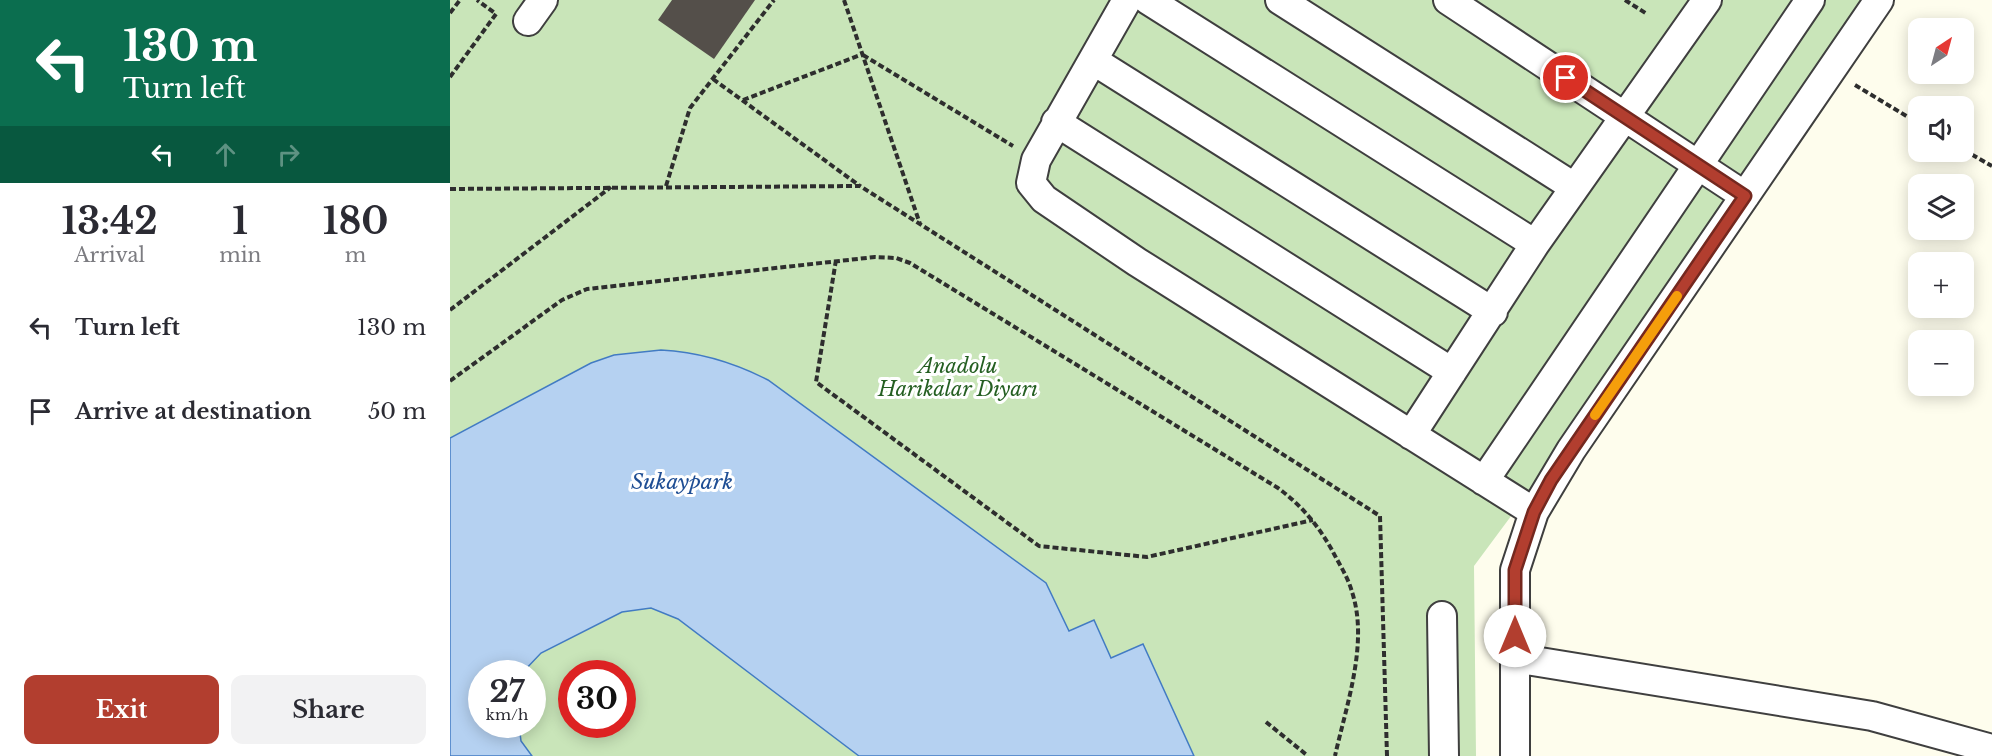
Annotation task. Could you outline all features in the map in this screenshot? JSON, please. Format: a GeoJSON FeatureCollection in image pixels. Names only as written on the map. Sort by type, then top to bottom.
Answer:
{"type":"FeatureCollection","features":[{"type":"Feature","properties":{"kind":"street"},"geometry":{"type":"LineString","coordinates":[[1127,0],[1036,160],[1031,183],[1044,199],[1137,262],[1534,512]]}},
{"type":"Feature","properties":{"kind":"street"},"geometry":{"type":"LineString","coordinates":[[1148,0],[1535,244]]}},
{"type":"Feature","properties":{"kind":"street"},"geometry":{"type":"LineString","coordinates":[[1280,0],[1574,187]]}},
{"type":"Feature","properties":{"kind":"street"},"geometry":{"type":"LineString","coordinates":[[1448,0],[1745,196]]}},
{"type":"Feature","properties":{"kind":"street"},"geometry":{"type":"LineString","coordinates":[[1411,435],[1535,244],[1707,0]]}},
{"type":"Feature","properties":{"kind":"street"},"geometry":{"type":"LineString","coordinates":[[1484,481],[1810,0]]}},
{"type":"Feature","properties":{"kind":"street"},"geometry":{"type":"LineString","coordinates":[[1515,756],[1515,570],[1534,512],[1571,450],[1879,0]]}},
{"type":"Feature","properties":{"kind":"street"},"geometry":{"type":"LineString","coordinates":[[1094,61],[1492,312]]}},
{"type":"Feature","properties":{"kind":"street"},"geometry":{"type":"LineString","coordinates":[[1056,122],[1452,372]]}},
{"type":"Feature","properties":{"kind":"street"},"geometry":{"type":"LineString","coordinates":[[1442,616],[1444,756]]}},
{"type":"Feature","properties":{"kind":"street"},"geometry":{"type":"LineString","coordinates":[[1515,658],[1872,716],[1992,749]]}},
{"type":"Feature","properties":{"kind":"path"},"geometry":{"type":"LineString","coordinates":[[450,13],[460,0]]}},
{"type":"Feature","properties":{"kind":"path"},"geometry":{"type":"LineString","coordinates":[[450,77],[496,14],[477,0]]}},
{"type":"Feature","properties":{"kind":"path"},"geometry":{"type":"LineString","coordinates":[[666,186],[690,108],[774,0]]}},
{"type":"Feature","properties":{"kind":"path"},"geometry":{"type":"LineString","coordinates":[[844,0],[921,225]]}},
{"type":"Feature","properties":{"kind":"path"},"geometry":{"type":"LineString","coordinates":[[1625,0],[1647,14]]}},
{"type":"Feature","properties":{"kind":"path"},"geometry":{"type":"LineString","coordinates":[[742,100],[863,54]]}},
{"type":"Feature","properties":{"kind":"path"},"geometry":{"type":"LineString","coordinates":[[863,54],[1036,160]]}},
{"type":"Feature","properties":{"kind":"path"},"geometry":{"type":"LineString","coordinates":[[1831,70],[1908,117]]}},
{"type":"Feature","properties":{"kind":"path"},"geometry":{"type":"LineString","coordinates":[[713,79],[860,186],[1380,516],[1387,756]]}},
{"type":"Feature","properties":{"kind":"path"},"geometry":{"type":"LineString","coordinates":[[1974,156],[1992,166]]}},
{"type":"Feature","properties":{"kind":"path"},"geometry":{"type":"LineString","coordinates":[[450,189],[612,186],[860,186]]}},
{"type":"Feature","properties":{"kind":"path"},"geometry":{"type":"LineString","coordinates":[[450,310],[612,186]]}},
{"type":"Feature","properties":{"kind":"path"},"geometry":{"type":"LineString","coordinates":[[450,381],[562,300],[587,289],[885,256],[910,263],[1278,488],[1313,520],[1348,580],[1357,612],[1354,662],[1335,756]]}},
{"type":"Feature","properties":{"kind":"path"},"geometry":{"type":"LineString","coordinates":[[836,260],[816,382],[1039,546],[1148,557],[1313,520]]}},
{"type":"Feature","properties":{"kind":"path"},"geometry":{"type":"LineString","coordinates":[[1266,722],[1308,756]]}},
{"type":"Feature","properties":{"kind":"green space","name":"Anadolu Harikalar Diyarı"},"geometry":{"type":"Polygon","coordinates":[[[450,0],[1878,0],[1667,306],[1474,566],[1476,756],[450,756],[450,0]]]}},
{"type":"Feature","properties":{"kind":"water","name":"Sukaypark"},"geometry":{"type":"Polygon","coordinates":[[[661,350],[689,353],[716,359],[768,380],[1046,583],[1069,631],[1094,620],[1111,658],[1143,644],[1194,756],[859,756],[678,619],[651,608],[622,612],[541,653],[534,660],[468,660],[468,738],[521,738],[532,756],[450,756],[450,438],[591,363],[614,355],[661,350]]]}},
{"type":"Feature","properties":{"kind":"building"},"geometry":{"type":"Polygon","coordinates":[[[672,0],[755,0],[714,59],[658,20],[672,0]]]}},
{"type":"Feature","properties":{"kind":"slow traffic"},"geometry":{"type":"LineString","coordinates":[[1595,415],[1677,296]]}},
{"type":"Feature","properties":{"kind":"route"},"geometry":{"type":"LineString","coordinates":[[1515,636],[1515,570],[1534,512],[1551,480],[1571,450],[1745,196],[1566,78]]}}]}
